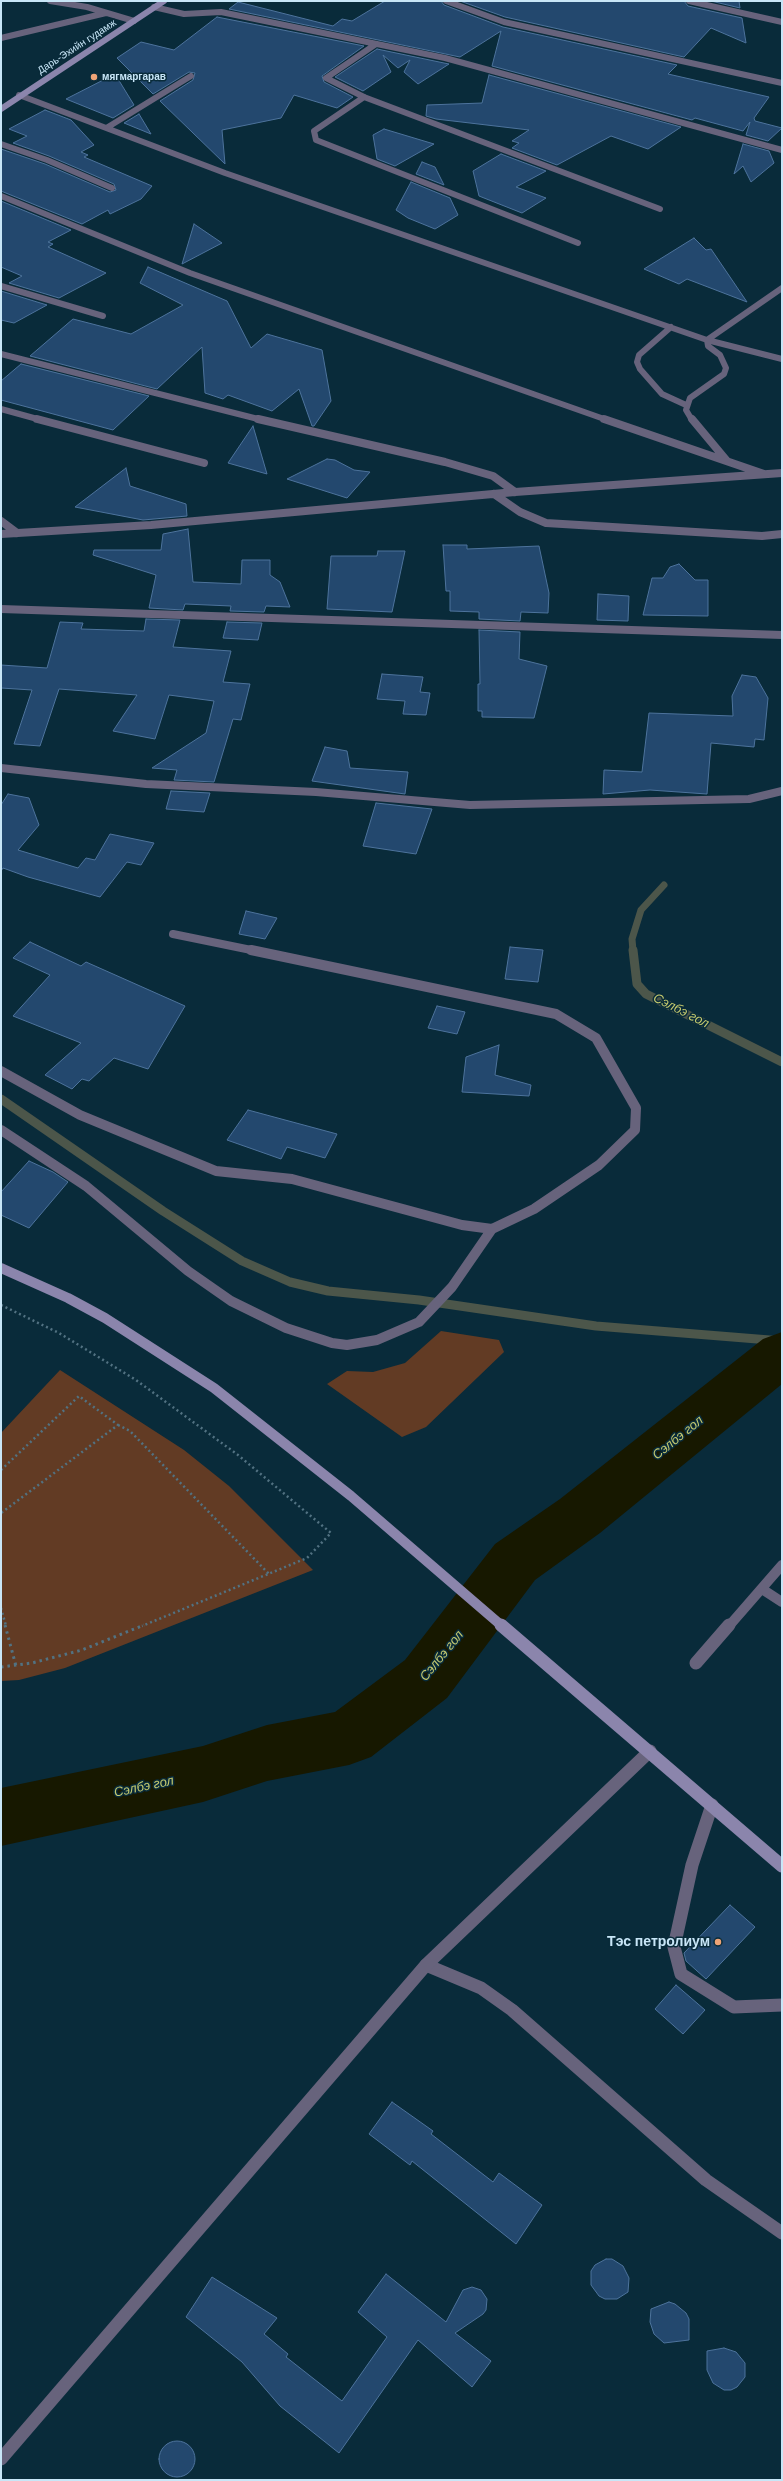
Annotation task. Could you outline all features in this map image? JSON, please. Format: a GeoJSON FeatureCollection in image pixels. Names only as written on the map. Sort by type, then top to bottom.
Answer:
{"type":"FeatureCollection","features":[{"type":"Feature","properties":{"kind":"main road","name":"Дарь-Эхийн гудамж"},"geometry":{"type":"LineString","coordinates":[[1,109],[19,95],[164,1]]}},
{"type":"Feature","properties":{"kind":"main road"},"geometry":{"type":"LineString","coordinates":[[1,1268],[68,1298],[177,1362],[214,1388],[351,1496],[616,1721],[782,1866]]}},
{"type":"Feature","properties":{"kind":"street"},"geometry":{"type":"LineString","coordinates":[[50,1],[106,13],[134,21]]}},
{"type":"Feature","properties":{"kind":"street"},"geometry":{"type":"LineString","coordinates":[[446,1],[504,22],[782,83]]}},
{"type":"Feature","properties":{"kind":"street"},"geometry":{"type":"LineString","coordinates":[[689,1],[782,22]]}},
{"type":"Feature","properties":{"kind":"street"},"geometry":{"type":"LineString","coordinates":[[154,7],[184,14],[221,12],[453,60],[782,150]]}},
{"type":"Feature","properties":{"kind":"street"},"geometry":{"type":"LineString","coordinates":[[1,38],[106,13]]}},
{"type":"Feature","properties":{"kind":"street"},"geometry":{"type":"LineString","coordinates":[[376,44],[326,78],[364,97],[660,209]]}},
{"type":"Feature","properties":{"kind":"street"},"geometry":{"type":"LineString","coordinates":[[108,127],[191,76]]}},
{"type":"Feature","properties":{"kind":"street"},"geometry":{"type":"LineString","coordinates":[[19,95],[108,127],[225,173],[707,340],[782,359]]}},
{"type":"Feature","properties":{"kind":"street"},"geometry":{"type":"LineString","coordinates":[[364,97],[314,131],[316,140],[578,243]]}},
{"type":"Feature","properties":{"kind":"street"},"geometry":{"type":"LineString","coordinates":[[1,144],[47,160],[112,188]]}},
{"type":"Feature","properties":{"kind":"street"},"geometry":{"type":"LineString","coordinates":[[1,196],[190,273],[307,316],[764,474]]}},
{"type":"Feature","properties":{"kind":"street"},"geometry":{"type":"LineString","coordinates":[[1,286],[103,316]]}},
{"type":"Feature","properties":{"kind":"street"},"geometry":{"type":"LineString","coordinates":[[707,340],[782,288]]}},
{"type":"Feature","properties":{"kind":"street"},"geometry":{"type":"LineString","coordinates":[[671,327],[643,352],[637,362],[640,369],[662,394],[686,405]]}},
{"type":"Feature","properties":{"kind":"street"},"geometry":{"type":"LineString","coordinates":[[707,340],[708,346],[720,355],[724,362],[724,374],[690,398],[686,405],[686,410],[695,424],[719,449],[727,461]]}},
{"type":"Feature","properties":{"kind":"street"},"geometry":{"type":"LineString","coordinates":[[1,354],[331,437],[445,462],[493,476],[515,492]]}},
{"type":"Feature","properties":{"kind":"street"},"geometry":{"type":"LineString","coordinates":[[1,409],[204,463]]}},
{"type":"Feature","properties":{"kind":"street"},"geometry":{"type":"LineString","coordinates":[[1,534],[151,524],[515,492],[782,473]]}},
{"type":"Feature","properties":{"kind":"street"},"geometry":{"type":"LineString","coordinates":[[494,494],[520,512],[546,523],[762,536],[782,534]]}},
{"type":"Feature","properties":{"kind":"street"},"geometry":{"type":"LineString","coordinates":[[1,521],[17,533]]}},
{"type":"Feature","properties":{"kind":"street"},"geometry":{"type":"LineString","coordinates":[[1,609],[782,635]]}},
{"type":"Feature","properties":{"kind":"street"},"geometry":{"type":"LineString","coordinates":[[1,768],[146,784],[316,792],[470,804],[749,799],[782,791]]}},
{"type":"Feature","properties":{"kind":"street"},"geometry":{"type":"LineString","coordinates":[[1,1130],[86,1186],[210,1287],[269,1321],[319,1339],[347,1345],[377,1340],[419,1322],[452,1287],[492,1229],[534,1209],[599,1165],[635,1130],[636,1108],[596,1038],[556,1014],[173,934]]}},
{"type":"Feature","properties":{"kind":"street"},"geometry":{"type":"LineString","coordinates":[[1,1071],[80,1115],[216,1171],[292,1180],[462,1225],[492,1229]]}},
{"type":"Feature","properties":{"kind":"street"},"geometry":{"type":"LineString","coordinates":[[696,1663],[782,1565]]}},
{"type":"Feature","properties":{"kind":"street"},"geometry":{"type":"LineString","coordinates":[[762,1589],[782,1602]]}},
{"type":"Feature","properties":{"kind":"street"},"geometry":{"type":"LineString","coordinates":[[1,2459],[426,1966],[650,1751]]}},
{"type":"Feature","properties":{"kind":"street"},"geometry":{"type":"LineString","coordinates":[[712,1805],[692,1865],[674,1947],[681,1974],[734,2007],[782,2005]]}},
{"type":"Feature","properties":{"kind":"street"},"geometry":{"type":"LineString","coordinates":[[426,1966],[481,1988],[512,2010],[706,2180],[782,2233]]}},
{"type":"Feature","properties":{"kind":"path"},"geometry":{"type":"LineString","coordinates":[[1,1305],[59,1333],[136,1380],[238,1455],[331,1533],[307,1558],[82,1650],[16,1666],[1,1667]]}},
{"type":"Feature","properties":{"kind":"path"},"geometry":{"type":"LineString","coordinates":[[1,1470],[79,1396],[118,1425],[130,1431],[269,1574]]}},
{"type":"Feature","properties":{"kind":"path"},"geometry":{"type":"LineString","coordinates":[[1,1513],[118,1425]]}},
{"type":"Feature","properties":{"kind":"path"},"geometry":{"type":"LineString","coordinates":[[1,1608],[16,1666]]}},
{"type":"Feature","properties":{"kind":"shaded area"},"geometry":{"type":"Polygon","coordinates":[[[441,1331],[499,1340],[504,1352],[426,1427],[402,1437],[327,1384],[347,1371],[373,1372],[405,1363],[441,1331]]]}},
{"type":"Feature","properties":{"kind":"shaded area"},"geometry":{"type":"Polygon","coordinates":[[[60,1370],[184,1450],[229,1486],[313,1570],[65,1668],[19,1680],[1,1681],[1,1433],[60,1370]]]}},
{"type":"Feature","properties":{"kind":"building"},"geometry":{"type":"Polygon","coordinates":[[[385,1],[441,1],[444,5],[503,27],[677,65],[668,74],[769,97],[754,118],[755,121],[782,128],[768,141],[746,135],[750,122],[743,131],[695,118],[692,120],[492,66],[501,31],[460,57],[229,9],[238,2],[333,26],[342,19],[352,21],[385,1]]]}},
{"type":"Feature","properties":{"kind":"building"},"geometry":{"type":"Polygon","coordinates":[[[460,1],[684,1],[688,6],[742,18],[746,43],[711,28],[684,57],[505,17],[460,1]]]}},
{"type":"Feature","properties":{"kind":"building"},"geometry":{"type":"Polygon","coordinates":[[[711,1],[739,1],[740,8],[711,1]]]}},
{"type":"Feature","properties":{"kind":"building"},"geometry":{"type":"Polygon","coordinates":[[[217,17],[364,46],[322,76],[324,82],[353,97],[337,108],[294,95],[281,118],[222,130],[225,164],[160,101],[193,80],[195,73],[189,72],[153,94],[117,58],[141,42],[174,50],[217,17]]]}},
{"type":"Feature","properties":{"kind":"building"},"geometry":{"type":"Polygon","coordinates":[[[377,49],[449,64],[418,84],[404,72],[410,60],[398,68],[383,55],[391,72],[363,91],[335,77],[377,49]]]}},
{"type":"Feature","properties":{"kind":"building"},"geometry":{"type":"Polygon","coordinates":[[[115,74],[134,105],[113,118],[66,99],[115,74]]]}},
{"type":"Feature","properties":{"kind":"building"},"geometry":{"type":"Polygon","coordinates":[[[489,75],[681,127],[648,149],[611,136],[557,165],[512,148],[519,143],[512,141],[529,130],[436,119],[426,116],[427,105],[482,103],[489,75]]]}},
{"type":"Feature","properties":{"kind":"building"},"geometry":{"type":"Polygon","coordinates":[[[45,110],[71,120],[94,145],[81,152],[88,155],[84,157],[152,186],[141,199],[110,214],[108,210],[82,224],[1,191],[1,149],[45,164],[110,192],[116,190],[114,184],[49,156],[13,143],[27,136],[9,129],[45,110]]]}},
{"type":"Feature","properties":{"kind":"building"},"geometry":{"type":"Polygon","coordinates":[[[139,114],[151,134],[124,123],[139,114]]]}},
{"type":"Feature","properties":{"kind":"building"},"geometry":{"type":"Polygon","coordinates":[[[384,129],[434,144],[395,166],[377,159],[373,135],[384,129]]]}},
{"type":"Feature","properties":{"kind":"building"},"geometry":{"type":"Polygon","coordinates":[[[743,144],[769,151],[774,163],[751,182],[743,166],[734,174],[743,144]]]}},
{"type":"Feature","properties":{"kind":"building"},"geometry":{"type":"Polygon","coordinates":[[[501,154],[546,171],[516,187],[546,198],[522,213],[479,196],[473,171],[501,154]]]}},
{"type":"Feature","properties":{"kind":"building"},"geometry":{"type":"Polygon","coordinates":[[[422,162],[435,167],[444,185],[416,174],[422,162]]]}},
{"type":"Feature","properties":{"kind":"building"},"geometry":{"type":"Polygon","coordinates":[[[411,182],[450,198],[458,215],[435,229],[408,218],[396,210],[411,182]]]}},
{"type":"Feature","properties":{"kind":"building"},"geometry":{"type":"Polygon","coordinates":[[[1,201],[71,230],[48,242],[53,244],[48,247],[106,273],[59,298],[9,283],[22,276],[1,267],[1,201]]]}},
{"type":"Feature","properties":{"kind":"building"},"geometry":{"type":"Polygon","coordinates":[[[194,224],[222,243],[182,264],[194,224]]]}},
{"type":"Feature","properties":{"kind":"building"},"geometry":{"type":"Polygon","coordinates":[[[694,238],[706,250],[711,249],[747,302],[687,279],[679,284],[644,269],[694,238]]]}},
{"type":"Feature","properties":{"kind":"building"},"geometry":{"type":"Polygon","coordinates":[[[148,267],[227,301],[251,348],[267,334],[322,350],[331,401],[314,426],[312,426],[299,389],[272,411],[228,395],[223,399],[205,393],[202,347],[157,389],[30,356],[73,319],[131,334],[183,305],[140,283],[148,267]]]}},
{"type":"Feature","properties":{"kind":"building"},"geometry":{"type":"Polygon","coordinates":[[[1,291],[47,305],[14,323],[1,320],[1,291]]]}},
{"type":"Feature","properties":{"kind":"building"},"geometry":{"type":"Polygon","coordinates":[[[21,364],[149,396],[113,430],[1,400],[1,381],[21,364]]]}},
{"type":"Feature","properties":{"kind":"building"},"geometry":{"type":"Polygon","coordinates":[[[253,426],[267,474],[228,463],[253,426]]]}},
{"type":"Feature","properties":{"kind":"building"},"geometry":{"type":"Polygon","coordinates":[[[327,459],[335,460],[354,470],[370,472],[347,498],[287,479],[327,459]]]}},
{"type":"Feature","properties":{"kind":"building"},"geometry":{"type":"Polygon","coordinates":[[[126,468],[130,486],[186,504],[187,516],[143,520],[75,507],[126,468]]]}},
{"type":"Feature","properties":{"kind":"building"},"geometry":{"type":"Polygon","coordinates":[[[188,529],[193,582],[241,584],[242,560],[270,560],[270,575],[280,582],[290,607],[266,606],[264,612],[230,611],[231,606],[185,604],[183,610],[149,608],[156,575],[93,555],[94,550],[161,550],[163,534],[188,529]]]}},
{"type":"Feature","properties":{"kind":"building"},"geometry":{"type":"Polygon","coordinates":[[[443,545],[467,545],[467,549],[539,546],[549,593],[548,613],[521,612],[520,621],[479,619],[479,612],[450,611],[450,591],[446,591],[443,545]]]}},
{"type":"Feature","properties":{"kind":"building"},"geometry":{"type":"Polygon","coordinates":[[[378,551],[405,551],[392,612],[327,609],[331,556],[377,556],[378,551]]]}},
{"type":"Feature","properties":{"kind":"building"},"geometry":{"type":"Polygon","coordinates":[[[679,564],[695,580],[708,580],[708,616],[643,615],[652,578],[663,578],[670,567],[679,564]]]}},
{"type":"Feature","properties":{"kind":"building"},"geometry":{"type":"Polygon","coordinates":[[[598,594],[629,596],[628,621],[597,620],[598,594]]]}},
{"type":"Feature","properties":{"kind":"building"},"geometry":{"type":"Polygon","coordinates":[[[146,619],[180,620],[173,647],[231,651],[223,682],[250,684],[241,720],[233,719],[214,782],[174,780],[177,770],[152,768],[206,733],[214,701],[169,695],[155,739],[113,731],[137,695],[59,689],[40,746],[14,744],[32,690],[1,688],[1,665],[47,668],[60,622],[83,623],[81,629],[144,631],[146,619]]]}},
{"type":"Feature","properties":{"kind":"building"},"geometry":{"type":"Polygon","coordinates":[[[227,622],[262,623],[258,640],[223,638],[227,622]]]}},
{"type":"Feature","properties":{"kind":"building"},"geometry":{"type":"Polygon","coordinates":[[[479,630],[520,632],[519,659],[547,666],[534,718],[482,717],[482,711],[478,711],[478,684],[480,684],[479,630]]]}},
{"type":"Feature","properties":{"kind":"building"},"geometry":{"type":"Polygon","coordinates":[[[382,674],[423,677],[420,692],[430,693],[426,715],[403,714],[405,701],[377,699],[382,674]]]}},
{"type":"Feature","properties":{"kind":"building"},"geometry":{"type":"Polygon","coordinates":[[[742,675],[756,677],[768,698],[764,740],[755,739],[754,747],[711,743],[707,794],[650,790],[603,794],[604,770],[642,772],[649,713],[733,716],[732,696],[742,675]]]}},
{"type":"Feature","properties":{"kind":"building"},"geometry":{"type":"Polygon","coordinates":[[[325,747],[347,751],[350,768],[408,772],[405,794],[312,781],[325,747]]]}},
{"type":"Feature","properties":{"kind":"building"},"geometry":{"type":"Polygon","coordinates":[[[171,791],[210,793],[204,812],[166,809],[171,791]]]}},
{"type":"Feature","properties":{"kind":"building"},"geometry":{"type":"Polygon","coordinates":[[[8,794],[29,798],[39,825],[18,850],[78,868],[86,858],[95,860],[110,834],[154,843],[141,865],[127,862],[100,897],[28,877],[3,868],[1,871],[1,805],[8,794]]]}},
{"type":"Feature","properties":{"kind":"building"},"geometry":{"type":"Polygon","coordinates":[[[376,803],[432,809],[416,854],[363,846],[376,803]]]}},
{"type":"Feature","properties":{"kind":"building"},"geometry":{"type":"Polygon","coordinates":[[[246,911],[277,918],[265,939],[239,934],[246,911]]]}},
{"type":"Feature","properties":{"kind":"building"},"geometry":{"type":"Polygon","coordinates":[[[30,942],[81,966],[86,962],[185,1006],[148,1069],[114,1058],[89,1081],[82,1079],[72,1089],[45,1075],[81,1043],[13,1016],[50,975],[13,958],[30,942]]]}},
{"type":"Feature","properties":{"kind":"building"},"geometry":{"type":"Polygon","coordinates":[[[510,947],[543,950],[538,982],[505,979],[510,947]]]}},
{"type":"Feature","properties":{"kind":"building"},"geometry":{"type":"Polygon","coordinates":[[[437,1006],[465,1012],[457,1034],[428,1028],[437,1006]]]}},
{"type":"Feature","properties":{"kind":"building"},"geometry":{"type":"Polygon","coordinates":[[[499,1045],[495,1075],[531,1085],[529,1096],[462,1092],[466,1057],[499,1045]]]}},
{"type":"Feature","properties":{"kind":"building"},"geometry":{"type":"Polygon","coordinates":[[[248,1110],[337,1134],[325,1158],[287,1147],[281,1159],[227,1140],[248,1110]]]}},
{"type":"Feature","properties":{"kind":"building"},"geometry":{"type":"Polygon","coordinates":[[[29,1161],[53,1172],[68,1182],[29,1228],[1,1215],[1,1192],[29,1161]]]}},
{"type":"Feature","properties":{"kind":"building","name":"Тэс петролиум"},"geometry":{"type":"Polygon","coordinates":[[[730,1905],[755,1927],[706,1979],[686,1961],[684,1953],[730,1905]]]}},
{"type":"Feature","properties":{"kind":"building"},"geometry":{"type":"Polygon","coordinates":[[[676,1985],[705,2010],[683,2034],[655,2009],[676,1985]]]}},
{"type":"Feature","properties":{"kind":"building"},"geometry":{"type":"Polygon","coordinates":[[[392,2102],[433,2131],[431,2134],[493,2182],[499,2173],[542,2205],[516,2244],[412,2161],[410,2165],[369,2134],[392,2102]]]}},
{"type":"Feature","properties":{"kind":"building"},"geometry":{"type":"Polygon","coordinates":[[[606,2259],[612,2259],[623,2266],[629,2278],[628,2292],[617,2299],[605,2299],[599,2296],[591,2285],[591,2271],[595,2265],[606,2259]]]}},
{"type":"Feature","properties":{"kind":"building"},"geometry":{"type":"Polygon","coordinates":[[[386,2274],[446,2322],[463,2290],[472,2287],[481,2290],[487,2299],[486,2310],[483,2314],[455,2333],[491,2361],[472,2387],[418,2340],[339,2453],[280,2406],[242,2362],[186,2317],[212,2277],[277,2318],[264,2334],[288,2354],[286,2357],[342,2401],[387,2337],[358,2312],[386,2274]]]}},
{"type":"Feature","properties":{"kind":"building"},"geometry":{"type":"Polygon","coordinates":[[[669,2302],[675,2304],[686,2313],[689,2319],[689,2340],[664,2343],[654,2334],[650,2322],[651,2309],[669,2302]]]}},
{"type":"Feature","properties":{"kind":"building"},"geometry":{"type":"Polygon","coordinates":[[[724,2348],[736,2352],[745,2363],[745,2377],[737,2387],[731,2390],[724,2390],[713,2383],[707,2370],[707,2351],[724,2348]]]}},
{"type":"Feature","properties":{"kind":"building"},"geometry":{"type":"Polygon","coordinates":[[[181,2441],[190,2446],[194,2452],[194,2466],[190,2472],[181,2477],[173,2477],[164,2472],[160,2466],[159,2455],[164,2446],[170,2442],[181,2441]]]}},
{"type":"Feature","properties":{"kind":"waterway","name":"Сэлбэ гол"},"geometry":{"type":"LineString","coordinates":[[633,951],[632,939],[641,910],[664,885]]}},
{"type":"Feature","properties":{"kind":"waterway","name":"Сэлбэ гол"},"geometry":{"type":"LineString","coordinates":[[633,950],[637,984],[646,994],[782,1062]]}},
{"type":"Feature","properties":{"kind":"waterway"},"geometry":{"type":"LineString","coordinates":[[1,1099],[163,1211],[242,1261],[290,1282],[328,1291],[419,1300],[596,1326],[782,1341]]}},
{"type":"Feature","properties":{"kind":"waterway","name":"Сэлбэ гол"},"geometry":{"type":"LineString","coordinates":[[1,1817],[203,1774],[267,1753],[349,1737],[426,1679],[515,1562],[580,1516],[680,1437],[731,1393],[782,1354]]}},
{"type":"Feature","properties":{"kind":"place","name":"мягмаргарав"},"geometry":{"type":"Point","coordinates":[94,77]}},
{"type":"Feature","properties":{"kind":"place","name":"Тэс петролиум"},"geometry":{"type":"Point","coordinates":[718,1942]}}]}
